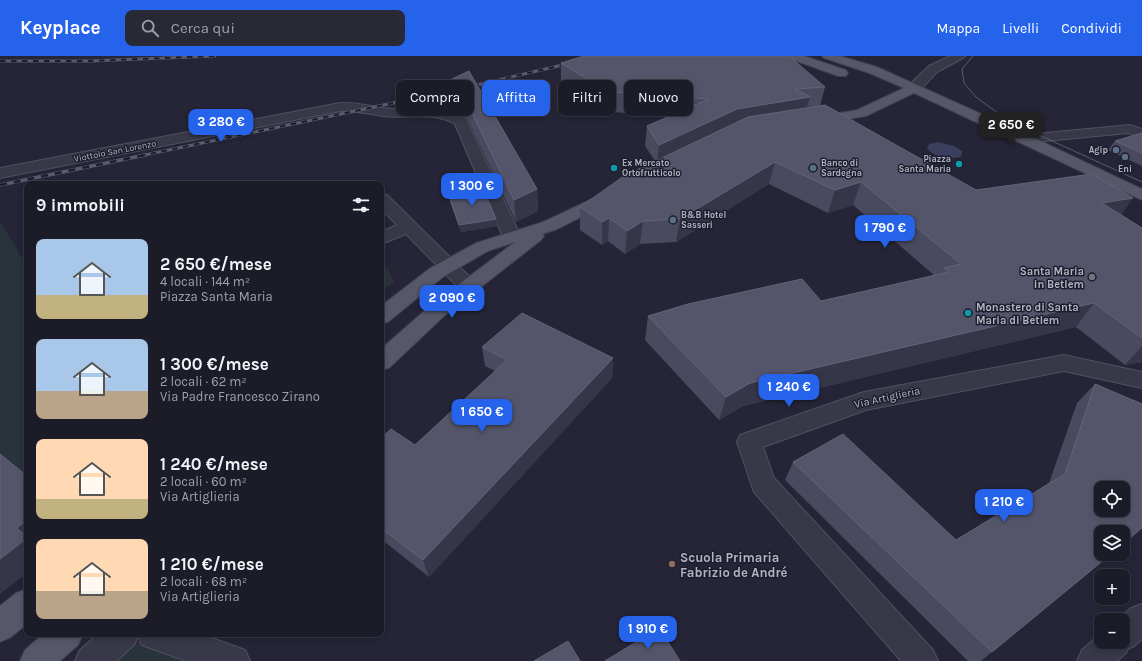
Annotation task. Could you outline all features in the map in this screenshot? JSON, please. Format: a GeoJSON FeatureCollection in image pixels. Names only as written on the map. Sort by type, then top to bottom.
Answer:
{"type":"FeatureCollection","features":[{"type":"Feature","properties":{"kind":"main road"},"geometry":{"type":"LineString","coordinates":[[792,56],[856,77],[914,88]]}},
{"type":"Feature","properties":{"kind":"main road"},"geometry":{"type":"LineString","coordinates":[[828,56],[873,70],[914,88],[1142,195]]}},
{"type":"Feature","properties":{"kind":"main road"},"geometry":{"type":"LineString","coordinates":[[799,124],[861,113],[914,88]]}},
{"type":"Feature","properties":{"kind":"main road"},"geometry":{"type":"LineString","coordinates":[[384,315],[436,273],[482,247],[549,226],[619,192]]}},
{"type":"Feature","properties":{"kind":"main road"},"geometry":{"type":"LineString","coordinates":[[384,359],[436,311],[549,226]]}},
{"type":"Feature","properties":{"kind":"main road"},"geometry":{"type":"LineString","coordinates":[[0,626],[24,606]]}},
{"type":"Feature","properties":{"kind":"main road"},"geometry":{"type":"LineString","coordinates":[[36,661],[64,637]]}},
{"type":"Feature","properties":{"kind":"street"},"geometry":{"type":"LineString","coordinates":[[914,88],[933,69],[959,56]]}},
{"type":"Feature","properties":{"kind":"street","name":"Viottolo San Lorenzo"},"geometry":{"type":"LineString","coordinates":[[0,173],[340,106],[356,106],[388,113],[424,112],[442,114],[461,122],[512,238]]}},
{"type":"Feature","properties":{"kind":"street"},"geometry":{"type":"LineString","coordinates":[[1025,139],[1130,130],[1142,134]]}},
{"type":"Feature","properties":{"kind":"street"},"geometry":{"type":"LineString","coordinates":[[384,202],[468,286]]}},
{"type":"Feature","properties":{"kind":"street"},"geometry":{"type":"LineString","coordinates":[[384,238],[408,226]]}},
{"type":"Feature","properties":{"kind":"street","name":"Via Artiglieria"},"geometry":{"type":"LineString","coordinates":[[922,661],[763,484],[749,442],[864,401],[1064,363],[1142,380]]}},
{"type":"Feature","properties":{"kind":"street"},"geometry":{"type":"LineString","coordinates":[[1130,629],[1142,619]]}},
{"type":"Feature","properties":{"kind":"street"},"geometry":{"type":"LineString","coordinates":[[91,661],[119,637]]}},
{"type":"Feature","properties":{"kind":"street"},"geometry":{"type":"LineString","coordinates":[[162,637],[234,661]]}},
{"type":"Feature","properties":{"kind":"street"},"geometry":{"type":"LineString","coordinates":[[1093,661],[1107,649]]}},
{"type":"Feature","properties":{"kind":"shaded area"},"geometry":{"type":"Polygon","coordinates":[[[0,221],[24,261],[24,475],[0,461],[0,221]]]}},
{"type":"Feature","properties":{"kind":"shaded area"},"geometry":{"type":"Polygon","coordinates":[[[386,266],[394,282],[384,289],[384,267],[386,266]]]}},
{"type":"Feature","properties":{"kind":"shaded area"},"geometry":{"type":"Polygon","coordinates":[[[136,640],[193,661],[112,661],[136,640]]]}},
{"type":"Feature","properties":{"kind":"water"},"geometry":{"type":"Polygon","coordinates":[[[938,142],[954,146],[962,151],[961,157],[943,157],[927,149],[929,144],[938,142]]]}},
{"type":"Feature","properties":{"kind":"building"},"geometry":{"type":"Polygon","coordinates":[[[584,56],[789,56],[825,87],[795,89],[810,97],[737,109],[659,145],[647,126],[670,116],[693,116],[693,106],[709,99],[693,98],[693,80],[624,80],[624,93],[616,92],[616,80],[589,80],[561,63],[584,56]]]}},
{"type":"Feature","properties":{"kind":"building"},"geometry":{"type":"Polygon","coordinates":[[[469,71],[482,94],[482,116],[495,116],[537,189],[514,200],[474,116],[474,80],[450,80],[469,71]]]}},
{"type":"Feature","properties":{"kind":"building"},"geometry":{"type":"Polygon","coordinates":[[[825,105],[976,190],[1092,174],[1133,198],[1102,203],[1142,228],[1142,338],[1094,303],[750,383],[726,397],[648,316],[688,304],[802,279],[821,301],[949,272],[944,268],[961,264],[861,182],[835,190],[775,162],[680,219],[643,221],[627,231],[609,218],[602,222],[580,207],[624,176],[748,117],[825,105]]]}},
{"type":"Feature","properties":{"kind":"building"},"geometry":{"type":"Polygon","coordinates":[[[1142,133],[1142,153],[1115,141],[1142,133]]]}},
{"type":"Feature","properties":{"kind":"building"},"geometry":{"type":"Polygon","coordinates":[[[483,189],[496,219],[459,225],[449,195],[483,189]]]}},
{"type":"Feature","properties":{"kind":"building"},"geometry":{"type":"Polygon","coordinates":[[[522,313],[613,358],[423,560],[384,530],[384,435],[391,429],[415,445],[507,360],[482,347],[522,313]]]}},
{"type":"Feature","properties":{"kind":"building"},"geometry":{"type":"Polygon","coordinates":[[[1095,384],[1142,404],[1142,528],[1130,538],[1130,525],[1094,525],[1094,561],[1102,561],[992,652],[793,462],[843,434],[956,540],[1065,474],[1095,384]]]}},
{"type":"Feature","properties":{"kind":"building"},"geometry":{"type":"Polygon","coordinates":[[[0,454],[24,474],[24,522],[17,528],[24,534],[24,540],[0,559],[0,454]]]}},
{"type":"Feature","properties":{"kind":"building"},"geometry":{"type":"Polygon","coordinates":[[[659,628],[680,661],[605,661],[659,628]]]}},
{"type":"Feature","properties":{"kind":"building"},"geometry":{"type":"Polygon","coordinates":[[[568,641],[580,661],[534,661],[568,641]]]}},
{"type":"Feature","properties":{"kind":"tram line"},"geometry":{"type":"LineString","coordinates":[[973,56],[962,69],[964,83],[976,97],[995,111],[1039,135],[1142,182]]}},
{"type":"Feature","properties":{"kind":"railway"},"geometry":{"type":"LineString","coordinates":[[0,61],[89,61],[215,56]]}},
{"type":"Feature","properties":{"kind":"railway"},"geometry":{"type":"LineString","coordinates":[[140,156],[460,89],[571,63]]}},
{"type":"Feature","properties":{"kind":"railway"},"geometry":{"type":"LineString","coordinates":[[0,185],[145,155]]}},
{"type":"Feature","properties":{"kind":"place","name":"Agip"},"geometry":{"type":"Point","coordinates":[1116,150]}},
{"type":"Feature","properties":{"kind":"place","name":"Eni"},"geometry":{"type":"Point","coordinates":[1125,157]}},
{"type":"Feature","properties":{"kind":"place","name":"Piazza Santa Maria"},"geometry":{"type":"Point","coordinates":[959,164]}},
{"type":"Feature","properties":{"kind":"place","name":"Ex Mercato Ortofrutticolo"},"geometry":{"type":"Point","coordinates":[614,168]}},
{"type":"Feature","properties":{"kind":"place","name":"Banco di Sardegna"},"geometry":{"type":"Point","coordinates":[813,168]}},
{"type":"Feature","properties":{"kind":"place","name":"B&B Hotel Sasseri"},"geometry":{"type":"Point","coordinates":[673,220]}},
{"type":"Feature","properties":{"kind":"place","name":"Santa Maria in Betlem"},"geometry":{"type":"Point","coordinates":[1092,277]}},
{"type":"Feature","properties":{"kind":"place","name":"Monastero di Santa Maria di Betlem"},"geometry":{"type":"Point","coordinates":[968,313]}},
{"type":"Feature","properties":{"kind":"place","name":"Scuola Primaria Fabrizio de André"},"geometry":{"type":"Point","coordinates":[672,564]}}]}
